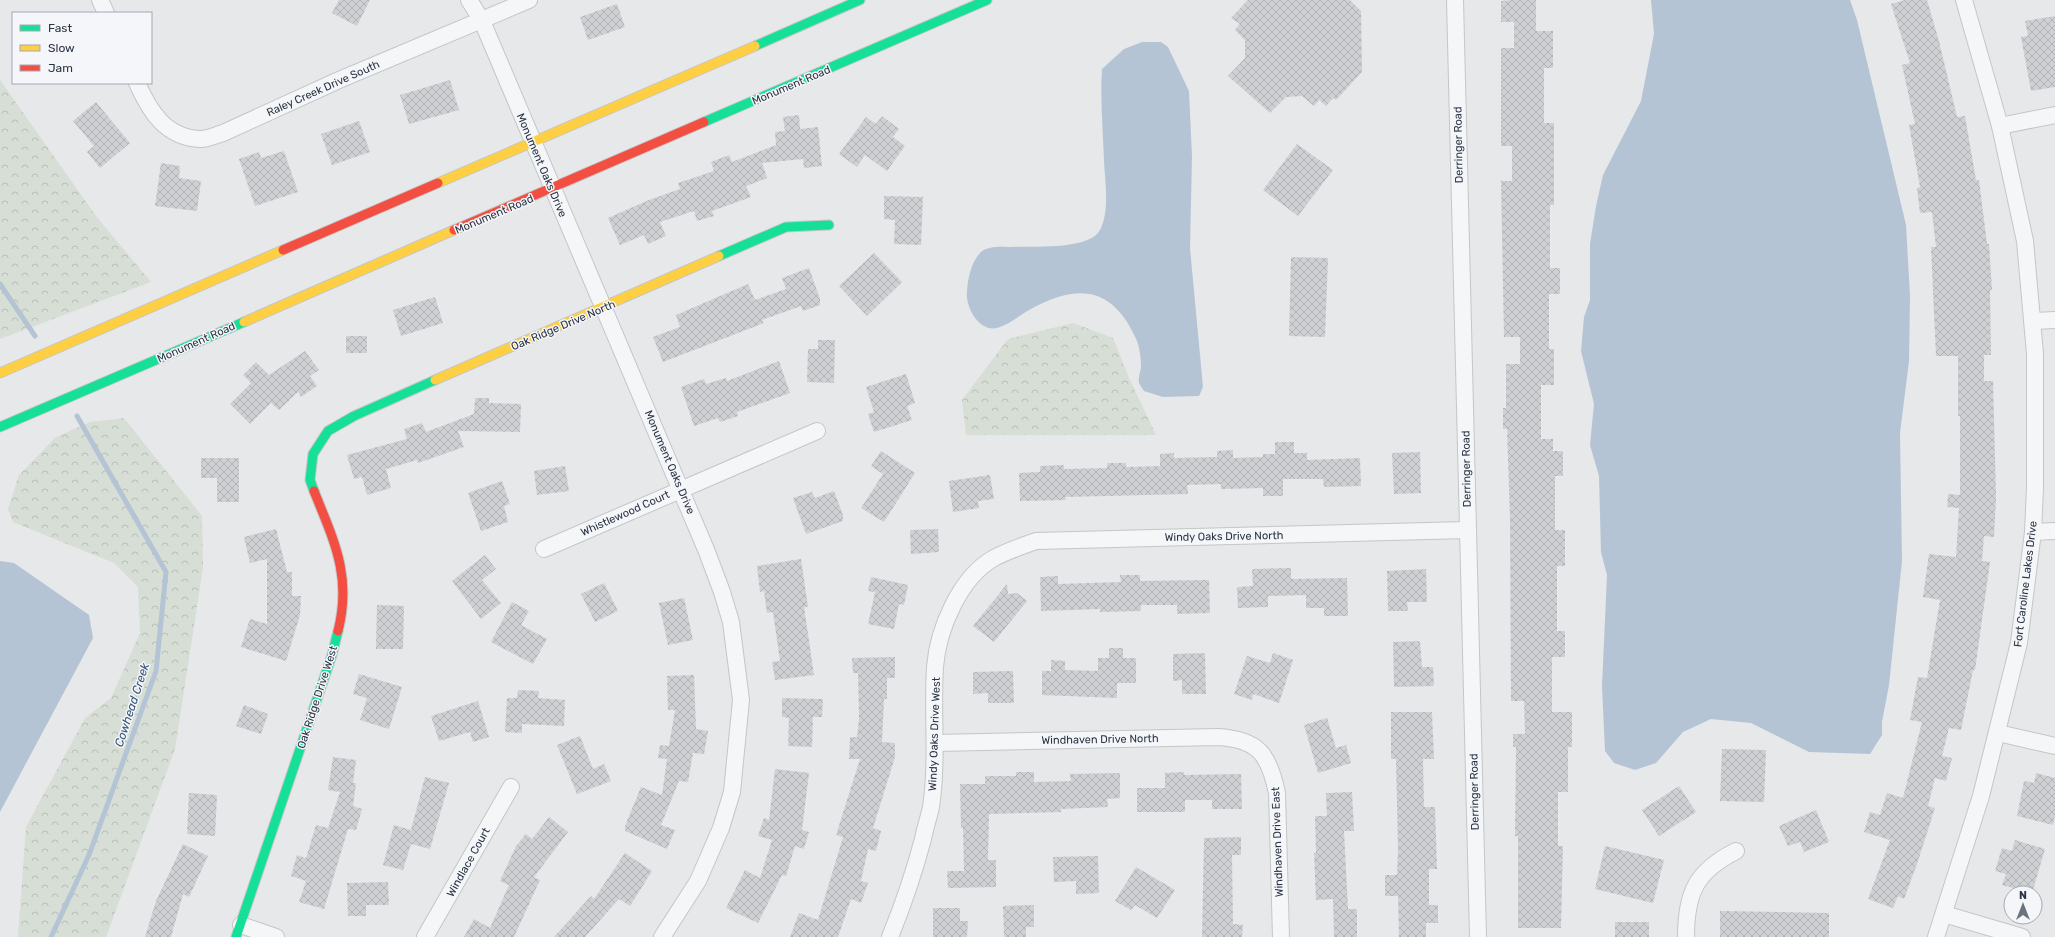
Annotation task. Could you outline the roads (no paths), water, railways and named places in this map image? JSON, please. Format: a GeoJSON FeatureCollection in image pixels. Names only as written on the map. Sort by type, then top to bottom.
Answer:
{"type":"FeatureCollection","features":[{"type":"Feature","properties":{"kind":"main road"},"geometry":{"type":"LineString","coordinates":[[0,373],[860,0]]}},
{"type":"Feature","properties":{"kind":"main road","name":"Monument Road"},"geometry":{"type":"LineString","coordinates":[[0,427],[987,0]]}},
{"type":"Feature","properties":{"kind":"main road","name":"Oak Ridge Drive North"},"geometry":{"type":"LineString","coordinates":[[313,454],[328,431],[344,421],[786,227],[829,225]]}},
{"type":"Feature","properties":{"kind":"main road","name":"Oak Ridge Drive West"},"geometry":{"type":"LineString","coordinates":[[238,931],[332,655],[340,623],[343,575],[338,551],[310,480],[313,454]]}},
{"type":"Feature","properties":{"kind":"street"},"geometry":{"type":"LineString","coordinates":[[100,0],[106,12]]}},
{"type":"Feature","properties":{"kind":"street","name":"Monument Oaks Drive"},"geometry":{"type":"LineString","coordinates":[[469,0],[482,21],[532,142],[681,489],[722,592],[731,622],[741,700],[732,792],[721,828],[698,881],[662,937]]}},
{"type":"Feature","properties":{"kind":"street","name":"Raley Creek Drive South"},"geometry":{"type":"LineString","coordinates":[[137,84],[145,101],[160,122],[175,133],[203,139],[223,133],[339,80],[529,0]]}},
{"type":"Feature","properties":{"kind":"street","name":"Derringer Road"},"geometry":{"type":"LineString","coordinates":[[1455,0],[1478,937]]}},
{"type":"Feature","properties":{"kind":"street"},"geometry":{"type":"LineString","coordinates":[[1964,0],[2000,126],[2055,115]]}},
{"type":"Feature","properties":{"kind":"street","name":"Fort Caroline Lakes Drive"},"geometry":{"type":"LineString","coordinates":[[1936,937],[1981,796],[1998,733],[2019,643],[2033,532],[2036,488],[2034,321],[2025,241],[2000,126]]}},
{"type":"Feature","properties":{"kind":"street"},"geometry":{"type":"LineString","coordinates":[[2034,321],[2055,320]]}},
{"type":"Feature","properties":{"kind":"street","name":"Whistlewood Court"},"geometry":{"type":"LineString","coordinates":[[544,549],[817,431]]}},
{"type":"Feature","properties":{"kind":"street","name":"Windy Oaks Drive North"},"geometry":{"type":"LineString","coordinates":[[986,564],[993,558],[1036,541],[1468,530]]}},
{"type":"Feature","properties":{"kind":"street"},"geometry":{"type":"LineString","coordinates":[[2033,532],[2055,531]]}},
{"type":"Feature","properties":{"kind":"street","name":"Windy Oaks Drive West"},"geometry":{"type":"LineString","coordinates":[[890,937],[911,882],[931,808],[936,743],[935,666],[940,641],[948,615],[959,595],[972,575],[986,564]]}},
{"type":"Feature","properties":{"kind":"street"},"geometry":{"type":"LineString","coordinates":[[1998,733],[2055,746]]}},
{"type":"Feature","properties":{"kind":"street","name":"Windhaven Drive North"},"geometry":{"type":"LineString","coordinates":[[936,743],[1217,737],[1238,738],[1260,752]]}},
{"type":"Feature","properties":{"kind":"street","name":"Windhaven Drive East"},"geometry":{"type":"LineString","coordinates":[[1260,752],[1268,760],[1272,770],[1277,793],[1281,937]]}},
{"type":"Feature","properties":{"kind":"street","name":"Windlace Court"},"geometry":{"type":"LineString","coordinates":[[425,937],[511,787]]}},
{"type":"Feature","properties":{"kind":"street"},"geometry":{"type":"LineString","coordinates":[[1686,937],[1687,909],[1691,893],[1702,876],[1720,859],[1736,851]]}},
{"type":"Feature","properties":{"kind":"street"},"geometry":{"type":"LineString","coordinates":[[1944,914],[2022,937]]}},
{"type":"Feature","properties":{"kind":"street"},"geometry":{"type":"LineString","coordinates":[[238,931],[276,937]]}},
{"type":"Feature","properties":{"kind":"water"},"geometry":{"type":"Polygon","coordinates":[[[1651,0],[1850,0],[1857,20],[1906,225],[1910,296],[1909,361],[1900,433],[1902,561],[1889,685],[1882,722],[1882,735],[1870,754],[1809,752],[1751,723],[1711,719],[1683,732],[1656,763],[1635,770],[1614,763],[1605,751],[1602,686],[1607,575],[1601,552],[1599,476],[1590,445],[1594,404],[1581,351],[1584,317],[1590,300],[1590,244],[1596,206],[1603,175],[1641,101],[1654,34],[1651,0]]]}},
{"type":"Feature","properties":{"kind":"water"},"geometry":{"type":"Polygon","coordinates":[[[1142,42],[1161,42],[1168,47],[1189,91],[1192,157],[1190,248],[1203,387],[1199,396],[1163,397],[1144,391],[1139,384],[1141,358],[1139,347],[1128,323],[1118,310],[1106,300],[1094,295],[1080,293],[1065,295],[1049,300],[1031,309],[1011,322],[997,328],[984,326],[979,322],[974,317],[968,304],[968,281],[972,265],[984,250],[997,247],[1061,246],[1074,244],[1085,241],[1094,236],[1100,230],[1106,205],[1101,104],[1102,69],[1124,49],[1142,42]]]}},
{"type":"Feature","properties":{"kind":"water"},"geometry":{"type":"Polygon","coordinates":[[[0,561],[14,563],[89,615],[93,638],[0,812],[0,561]]]}},
{"type":"Feature","properties":{"kind":"waterway","name":"Cowhead Creek"},"geometry":{"type":"LineString","coordinates":[[0,284],[35,336]]}},
{"type":"Feature","properties":{"kind":"waterway","name":"Cowhead Creek"},"geometry":{"type":"LineString","coordinates":[[51,937],[89,855],[156,671],[166,572],[77,416]]}}]}
